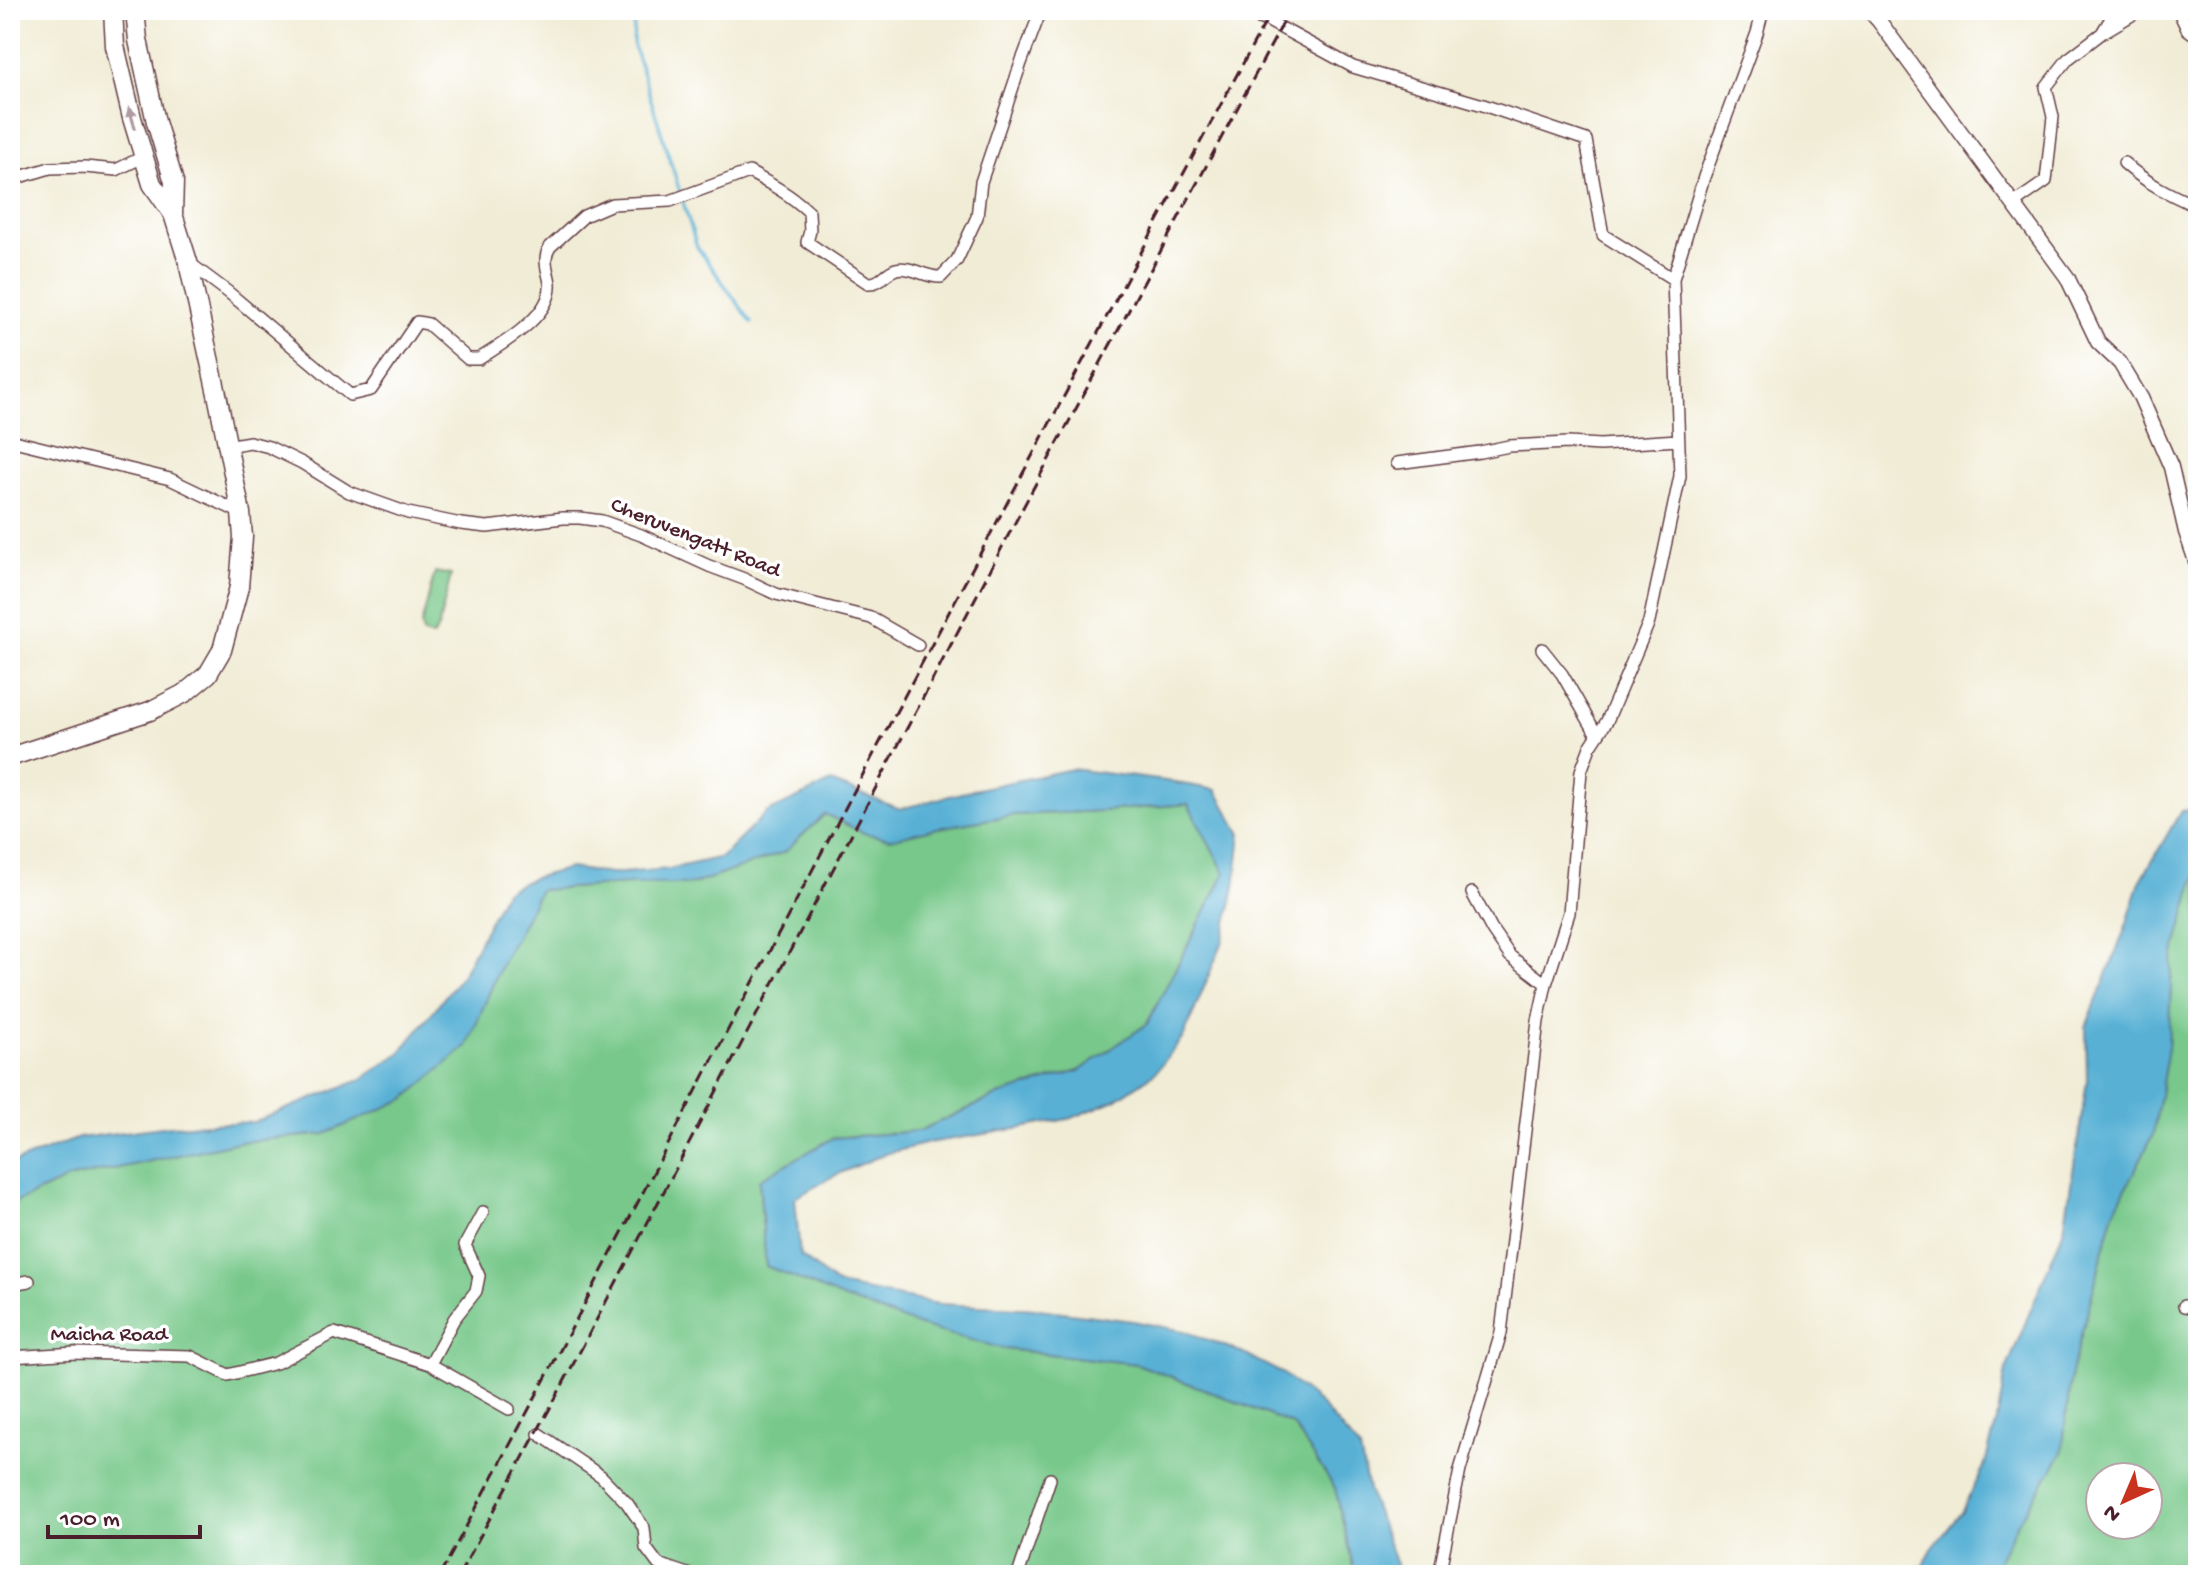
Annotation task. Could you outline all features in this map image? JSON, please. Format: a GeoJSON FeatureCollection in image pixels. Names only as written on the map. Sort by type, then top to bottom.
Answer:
{"type":"FeatureCollection","features":[{"type":"Feature","properties":{"kind":"highway"},"geometry":{"type":"LineString","coordinates":[[10,757],[150,711],[185,693],[208,674],[222,650],[239,587],[243,537],[241,513],[217,394],[188,262],[173,214],[152,184],[132,118],[115,46],[113,10]]}},
{"type":"Feature","properties":{"kind":"highway"},"geometry":{"type":"LineString","coordinates":[[135,10],[156,122],[174,182],[173,214]]}},
{"type":"Feature","properties":{"kind":"street"},"geometry":{"type":"LineString","coordinates":[[188,262],[350,395],[371,390],[417,322],[428,324],[468,359],[479,359],[538,316],[550,294],[546,253],[584,216],[612,204],[675,199],[749,172],[797,200],[809,212],[807,242],[868,283],[876,284],[895,269],[906,268],[941,277],[957,260],[977,217],[981,182],[1041,10]]}},
{"type":"Feature","properties":{"kind":"street"},"geometry":{"type":"LineString","coordinates":[[1241,10],[1263,18],[1353,67],[1483,105],[1586,140],[1603,235],[1673,279]]}},
{"type":"Feature","properties":{"kind":"street"},"geometry":{"type":"LineString","coordinates":[[1439,1575],[1460,1470],[1501,1333],[1538,1021],[1546,984],[1569,913],[1581,771],[1590,747],[1607,721],[1649,622],[1680,476],[1673,279],[1704,177],[1763,10]]}},
{"type":"Feature","properties":{"kind":"street"},"geometry":{"type":"LineString","coordinates":[[1869,10],[2067,277],[2098,342],[2120,363],[2141,398],[2171,467],[2186,532],[2198,567]]}},
{"type":"Feature","properties":{"kind":"street"},"geometry":{"type":"LineString","coordinates":[[2102,33],[2116,10]]}},
{"type":"Feature","properties":{"kind":"street"},"geometry":{"type":"LineString","coordinates":[[2013,204],[2046,181],[2053,117],[2046,87],[2068,59],[2140,10]]}},
{"type":"Feature","properties":{"kind":"street"},"geometry":{"type":"LineString","coordinates":[[2178,10],[2187,29],[2198,37]]}},
{"type":"Feature","properties":{"kind":"street"},"geometry":{"type":"LineString","coordinates":[[10,180],[50,168],[116,170],[145,156]]}},
{"type":"Feature","properties":{"kind":"street"},"geometry":{"type":"LineString","coordinates":[[2124,163],[2141,178],[2198,207]]}},
{"type":"Feature","properties":{"kind":"street"},"geometry":{"type":"LineString","coordinates":[[10,440],[170,479],[241,513]]}},
{"type":"Feature","properties":{"kind":"street"},"geometry":{"type":"LineString","coordinates":[[1397,463],[1509,446],[1678,440]]}},
{"type":"Feature","properties":{"kind":"street","name":"Cheruvengatt Road"},"geometry":{"type":"LineString","coordinates":[[226,446],[250,442],[269,447],[349,492],[408,513],[461,524],[487,527],[563,518],[602,521],[776,594],[871,618],[918,645]]}},
{"type":"Feature","properties":{"kind":"street"},"geometry":{"type":"LineString","coordinates":[[1542,649],[1562,674],[1597,735]]}},
{"type":"Feature","properties":{"kind":"street"},"geometry":{"type":"LineString","coordinates":[[1472,893],[1510,956],[1546,984]]}},
{"type":"Feature","properties":{"kind":"street"},"geometry":{"type":"LineString","coordinates":[[430,1364],[454,1319],[476,1291],[479,1276],[465,1245],[483,1212]]}},
{"type":"Feature","properties":{"kind":"street"},"geometry":{"type":"LineString","coordinates":[[10,1284],[29,1281]]}},
{"type":"Feature","properties":{"kind":"street"},"geometry":{"type":"LineString","coordinates":[[2184,1306],[2198,1308]]}},
{"type":"Feature","properties":{"kind":"street","name":"Maicha Road"},"geometry":{"type":"LineString","coordinates":[[10,1357],[76,1353],[190,1356],[228,1375],[276,1363],[334,1333],[430,1364],[509,1409]]}},
{"type":"Feature","properties":{"kind":"street"},"geometry":{"type":"LineString","coordinates":[[539,1434],[601,1476],[627,1503],[644,1528],[646,1548],[658,1564],[690,1575]]}},
{"type":"Feature","properties":{"kind":"street"},"geometry":{"type":"LineString","coordinates":[[1018,1575],[1050,1479]]}},
{"type":"Feature","properties":{"kind":"green space"},"geometry":{"type":"Polygon","coordinates":[[[435,572],[451,575],[438,628],[432,637],[423,634],[421,625],[435,572]]]}},
{"type":"Feature","properties":{"kind":"green space"},"geometry":{"type":"Polygon","coordinates":[[[1189,804],[1225,873],[1147,1024],[1079,1071],[999,1095],[919,1131],[833,1138],[759,1180],[766,1266],[1004,1349],[1137,1364],[1293,1425],[1335,1488],[1355,1575],[10,1575],[10,1205],[67,1179],[239,1142],[325,1134],[501,965],[540,890],[629,884],[694,884],[785,852],[825,814],[864,833],[890,839],[1014,815],[1189,804]]]}},
{"type":"Feature","properties":{"kind":"green space"},"geometry":{"type":"Polygon","coordinates":[[[2198,873],[2198,1575],[1991,1575],[2017,1524],[2062,1454],[2071,1373],[2114,1211],[2153,1135],[2168,1048],[2172,962],[2198,873]]]}},
{"type":"Feature","properties":{"kind":"water"},"geometry":{"type":"Polygon","coordinates":[[[1072,769],[1216,790],[1241,834],[1235,887],[1223,941],[1184,1036],[1155,1073],[1115,1100],[1072,1118],[928,1143],[885,1154],[838,1174],[795,1198],[800,1255],[837,1285],[938,1304],[1039,1309],[1184,1331],[1238,1351],[1282,1373],[1319,1403],[1360,1450],[1368,1490],[1400,1575],[1355,1575],[1335,1488],[1293,1425],[1137,1364],[1004,1349],[923,1327],[766,1266],[759,1180],[833,1138],[919,1131],[999,1095],[1079,1071],[1147,1024],[1225,873],[1188,804],[1014,815],[890,839],[864,833],[825,814],[785,852],[694,884],[629,884],[540,890],[501,965],[467,1046],[405,1099],[325,1134],[239,1142],[67,1179],[10,1205],[10,1164],[79,1138],[170,1126],[254,1122],[360,1080],[400,1053],[462,975],[505,891],[533,878],[570,868],[610,874],[669,869],[722,857],[766,813],[831,782],[900,809],[1072,769]]]}},
{"type":"Feature","properties":{"kind":"water"},"geometry":{"type":"Polygon","coordinates":[[[2198,809],[2198,873],[2172,962],[2168,1048],[2153,1135],[2114,1211],[2071,1373],[2062,1454],[2017,1524],[1991,1575],[1918,1575],[1932,1549],[1962,1511],[1984,1467],[2006,1370],[2064,1229],[2087,1081],[2086,1027],[2124,932],[2140,882],[2181,811],[2198,809]]]}},
{"type":"Feature","properties":{"kind":"waterway"},"geometry":{"type":"LineString","coordinates":[[635,10],[633,43],[681,195]]}},
{"type":"Feature","properties":{"kind":"waterway"},"geometry":{"type":"LineString","coordinates":[[683,202],[697,247],[752,323]]}},
{"type":"Feature","properties":{"kind":"railway"},"geometry":{"type":"LineString","coordinates":[[440,1575],[1272,10]]}},
{"type":"Feature","properties":{"kind":"railway"},"geometry":{"type":"LineString","coordinates":[[459,1575],[556,1397],[1020,513],[1290,10]]}}]}
